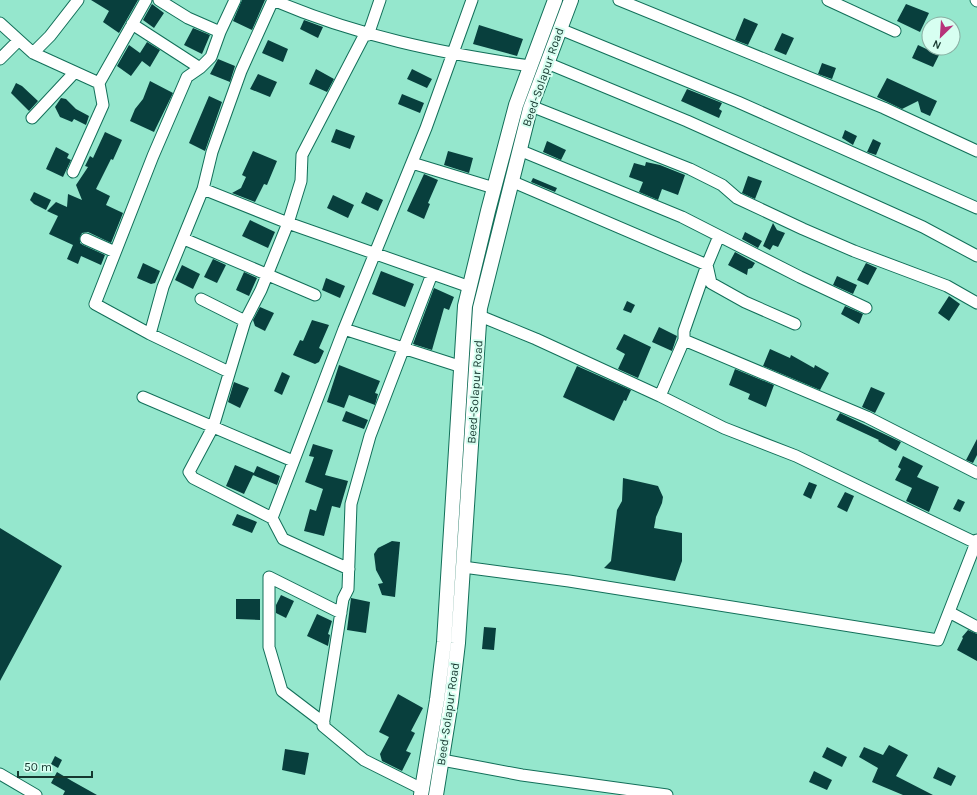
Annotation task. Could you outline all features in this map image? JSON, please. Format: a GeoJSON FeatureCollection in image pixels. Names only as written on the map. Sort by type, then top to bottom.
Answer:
{"type":"FeatureCollection","features":[{"type":"Feature","properties":{"kind":"main road","name":"Beed-Solapur Road"},"geometry":{"type":"LineString","coordinates":[[421,792],[437,700],[444,642],[465,306],[516,104],[555,0]]}},
{"type":"Feature","properties":{"kind":"main road","name":"Beed-Solapur Road"},"geometry":{"type":"LineString","coordinates":[[436,795],[458,643],[480,316],[511,181],[531,106],[571,0]]}},
{"type":"Feature","properties":{"kind":"street"},"geometry":{"type":"LineString","coordinates":[[33,53],[50,36],[78,0]]}},
{"type":"Feature","properties":{"kind":"street"},"geometry":{"type":"LineString","coordinates":[[72,172],[103,105],[99,83],[146,0]]}},
{"type":"Feature","properties":{"kind":"street"},"geometry":{"type":"LineString","coordinates":[[159,0],[188,18],[220,32]]}},
{"type":"Feature","properties":{"kind":"street"},"geometry":{"type":"LineString","coordinates":[[229,372],[150,334],[95,304],[152,156],[187,76],[200,68],[211,57],[220,32],[235,0]]}},
{"type":"Feature","properties":{"kind":"street"},"geometry":{"type":"LineString","coordinates":[[150,334],[163,287],[184,239],[202,188],[212,152],[241,71],[273,0],[367,34],[452,54],[530,66]]}},
{"type":"Feature","properties":{"kind":"street"},"geometry":{"type":"LineString","coordinates":[[349,569],[283,539],[272,518],[193,478],[189,472],[213,426],[245,321],[267,276],[288,223],[302,181],[302,155],[367,34],[380,0]]}},
{"type":"Feature","properties":{"kind":"street"},"geometry":{"type":"LineString","coordinates":[[272,518],[344,329],[412,163],[472,0]]}},
{"type":"Feature","properties":{"kind":"street"},"geometry":{"type":"LineString","coordinates":[[619,0],[884,108],[977,151]]}},
{"type":"Feature","properties":{"kind":"street"},"geometry":{"type":"LineString","coordinates":[[828,0],[895,31]]}},
{"type":"Feature","properties":{"kind":"street"},"geometry":{"type":"LineString","coordinates":[[0,24],[33,53],[74,73],[99,83]]}},
{"type":"Feature","properties":{"kind":"street"},"geometry":{"type":"LineString","coordinates":[[132,24],[200,68]]}},
{"type":"Feature","properties":{"kind":"street"},"geometry":{"type":"LineString","coordinates":[[560,29],[738,102],[977,208]]}},
{"type":"Feature","properties":{"kind":"street"},"geometry":{"type":"LineString","coordinates":[[0,59],[18,41]]}},
{"type":"Feature","properties":{"kind":"street"},"geometry":{"type":"LineString","coordinates":[[547,63],[687,121],[922,228],[977,256]]}},
{"type":"Feature","properties":{"kind":"street"},"geometry":{"type":"LineString","coordinates":[[32,118],[74,73]]}},
{"type":"Feature","properties":{"kind":"street"},"geometry":{"type":"LineString","coordinates":[[531,106],[690,169],[722,185],[738,198],[854,251],[947,286],[977,303]]}},
{"type":"Feature","properties":{"kind":"street"},"geometry":{"type":"LineString","coordinates":[[519,150],[675,214],[800,277],[866,308]]}},
{"type":"Feature","properties":{"kind":"street"},"geometry":{"type":"LineString","coordinates":[[412,163],[494,188]]}},
{"type":"Feature","properties":{"kind":"street"},"geometry":{"type":"LineString","coordinates":[[511,181],[707,265]]}},
{"type":"Feature","properties":{"kind":"street"},"geometry":{"type":"LineString","coordinates":[[202,188],[288,223],[470,287]]}},
{"type":"Feature","properties":{"kind":"street"},"geometry":{"type":"LineString","coordinates":[[660,396],[684,340],[684,331],[707,265],[719,236]]}},
{"type":"Feature","properties":{"kind":"street"},"geometry":{"type":"LineString","coordinates":[[86,239],[115,252]]}},
{"type":"Feature","properties":{"kind":"street"},"geometry":{"type":"LineString","coordinates":[[184,239],[267,276],[315,295]]}},
{"type":"Feature","properties":{"kind":"street"},"geometry":{"type":"LineString","coordinates":[[707,265],[711,283],[745,302],[795,324]]}},
{"type":"Feature","properties":{"kind":"street"},"geometry":{"type":"LineString","coordinates":[[324,723],[343,599],[348,589],[351,504],[370,436],[432,274]]}},
{"type":"Feature","properties":{"kind":"street"},"geometry":{"type":"LineString","coordinates":[[201,300],[245,321]]}},
{"type":"Feature","properties":{"kind":"street"},"geometry":{"type":"LineString","coordinates":[[463,567],[577,582],[938,640],[976,541],[796,456],[724,428],[660,396],[536,339],[480,316]]}},
{"type":"Feature","properties":{"kind":"street"},"geometry":{"type":"LineString","coordinates":[[344,329],[462,367]]}},
{"type":"Feature","properties":{"kind":"street"},"geometry":{"type":"LineString","coordinates":[[684,340],[867,416],[977,473]]}},
{"type":"Feature","properties":{"kind":"street"},"geometry":{"type":"LineString","coordinates":[[143,397],[293,461]]}},
{"type":"Feature","properties":{"kind":"street"},"geometry":{"type":"LineString","coordinates":[[341,612],[269,577],[269,646],[282,691],[324,723],[324,726],[364,760],[421,792]]}},
{"type":"Feature","properties":{"kind":"street"},"geometry":{"type":"LineString","coordinates":[[949,612],[977,626]]}},
{"type":"Feature","properties":{"kind":"street"},"geometry":{"type":"LineString","coordinates":[[442,760],[522,776],[667,795]]}},
{"type":"Feature","properties":{"kind":"street"},"geometry":{"type":"LineString","coordinates":[[0,774],[36,795]]}},
{"type":"Feature","properties":{"kind":"building"},"geometry":{"type":"Polygon","coordinates":[[[91,0],[138,0],[119,33],[103,22],[109,11],[91,0]]]}},
{"type":"Feature","properties":{"kind":"building"},"geometry":{"type":"Polygon","coordinates":[[[242,0],[265,0],[252,30],[233,21],[242,0]]]}},
{"type":"Feature","properties":{"kind":"building"},"geometry":{"type":"Polygon","coordinates":[[[152,4],[164,13],[154,28],[143,20],[152,4]]]}},
{"type":"Feature","properties":{"kind":"building"},"geometry":{"type":"Polygon","coordinates":[[[906,4],[929,13],[928,16],[921,16],[920,32],[897,21],[906,4]]]}},
{"type":"Feature","properties":{"kind":"building"},"geometry":{"type":"Polygon","coordinates":[[[744,18],[758,24],[748,45],[735,40],[744,18]]]}},
{"type":"Feature","properties":{"kind":"building"},"geometry":{"type":"Polygon","coordinates":[[[304,20],[323,27],[318,38],[300,29],[304,20]]]}},
{"type":"Feature","properties":{"kind":"building"},"geometry":{"type":"Polygon","coordinates":[[[479,25],[523,39],[517,56],[473,44],[479,25]]]}},
{"type":"Feature","properties":{"kind":"building"},"geometry":{"type":"Polygon","coordinates":[[[193,28],[210,35],[202,54],[184,45],[193,28]]]}},
{"type":"Feature","properties":{"kind":"building"},"geometry":{"type":"Polygon","coordinates":[[[782,33],[794,38],[786,55],[774,50],[782,33]]]}},
{"type":"Feature","properties":{"kind":"building"},"geometry":{"type":"Polygon","coordinates":[[[268,40],[288,49],[283,62],[262,53],[268,40]]]}},
{"type":"Feature","properties":{"kind":"building"},"geometry":{"type":"Polygon","coordinates":[[[147,42],[160,50],[150,67],[142,61],[131,76],[117,66],[129,45],[140,53],[147,42]]]}},
{"type":"Feature","properties":{"kind":"building"},"geometry":{"type":"Polygon","coordinates":[[[918,45],[921,46],[921,56],[938,56],[933,67],[912,58],[918,45]]]}},
{"type":"Feature","properties":{"kind":"building"},"geometry":{"type":"Polygon","coordinates":[[[218,59],[235,66],[230,82],[210,74],[218,59]]]}},
{"type":"Feature","properties":{"kind":"building"},"geometry":{"type":"Polygon","coordinates":[[[822,63],[836,68],[832,79],[818,74],[822,63]]]}},
{"type":"Feature","properties":{"kind":"building"},"geometry":{"type":"Polygon","coordinates":[[[316,69],[334,79],[327,92],[309,84],[316,69]]]}},
{"type":"Feature","properties":{"kind":"building"},"geometry":{"type":"Polygon","coordinates":[[[412,69],[432,79],[427,88],[407,79],[412,69]]]}},
{"type":"Feature","properties":{"kind":"building"},"geometry":{"type":"Polygon","coordinates":[[[258,74],[277,82],[270,97],[250,89],[258,74]]]}},
{"type":"Feature","properties":{"kind":"building"},"geometry":{"type":"Polygon","coordinates":[[[887,78],[937,101],[930,116],[921,112],[918,101],[902,109],[877,97],[887,78]]]}},
{"type":"Feature","properties":{"kind":"building"},"geometry":{"type":"Polygon","coordinates":[[[150,81],[173,93],[154,132],[130,121],[135,109],[143,99],[150,81]]]}},
{"type":"Feature","properties":{"kind":"building"},"geometry":{"type":"Polygon","coordinates":[[[16,83],[22,86],[38,101],[29,111],[11,93],[16,83]]]}},
{"type":"Feature","properties":{"kind":"building"},"geometry":{"type":"Polygon","coordinates":[[[687,89],[722,103],[719,109],[722,111],[719,118],[681,101],[687,89]]]}},
{"type":"Feature","properties":{"kind":"building"},"geometry":{"type":"Polygon","coordinates":[[[402,94],[424,103],[420,113],[398,104],[402,94]]]}},
{"type":"Feature","properties":{"kind":"building"},"geometry":{"type":"Polygon","coordinates":[[[209,96],[222,102],[205,151],[189,143],[209,96]]]}},
{"type":"Feature","properties":{"kind":"building"},"geometry":{"type":"Polygon","coordinates":[[[61,98],[66,99],[76,109],[89,116],[86,125],[74,119],[72,122],[60,117],[55,107],[61,98]]]}},
{"type":"Feature","properties":{"kind":"building"},"geometry":{"type":"Polygon","coordinates":[[[336,129],[355,136],[350,149],[331,142],[336,129]]]}},
{"type":"Feature","properties":{"kind":"building"},"geometry":{"type":"Polygon","coordinates":[[[845,130],[857,136],[853,145],[842,138],[845,130]]]}},
{"type":"Feature","properties":{"kind":"building"},"geometry":{"type":"Polygon","coordinates":[[[105,132],[122,140],[113,160],[111,159],[96,189],[110,196],[106,205],[123,213],[111,243],[88,232],[82,233],[80,237],[80,243],[105,255],[101,265],[81,256],[78,264],[67,259],[73,245],[49,234],[58,216],[47,211],[56,202],[67,207],[68,194],[82,200],[76,185],[88,167],[85,166],[90,156],[93,158],[105,132]]]}},
{"type":"Feature","properties":{"kind":"building"},"geometry":{"type":"Polygon","coordinates":[[[873,139],[881,143],[876,155],[867,152],[873,139]]]}},
{"type":"Feature","properties":{"kind":"building"},"geometry":{"type":"Polygon","coordinates":[[[547,141],[566,150],[561,160],[543,152],[547,141]]]}},
{"type":"Feature","properties":{"kind":"building"},"geometry":{"type":"Polygon","coordinates":[[[56,147],[69,154],[67,158],[71,160],[63,177],[46,169],[56,147]]]}},
{"type":"Feature","properties":{"kind":"building"},"geometry":{"type":"Polygon","coordinates":[[[253,151],[277,161],[267,185],[264,184],[255,202],[232,193],[241,188],[246,177],[242,175],[253,151]]]}},
{"type":"Feature","properties":{"kind":"building"},"geometry":{"type":"Polygon","coordinates":[[[448,151],[473,158],[469,173],[444,165],[448,151]]]}},
{"type":"Feature","properties":{"kind":"building"},"geometry":{"type":"Polygon","coordinates":[[[646,162],[660,165],[685,175],[678,195],[662,189],[658,200],[639,192],[643,182],[629,177],[634,163],[645,166],[646,162]]]}},
{"type":"Feature","properties":{"kind":"building"},"geometry":{"type":"Polygon","coordinates":[[[424,174],[438,180],[428,203],[430,204],[424,219],[407,211],[424,174]]]}},
{"type":"Feature","properties":{"kind":"building"},"geometry":{"type":"Polygon","coordinates":[[[748,176],[762,181],[755,199],[742,193],[748,176]]]}},
{"type":"Feature","properties":{"kind":"building"},"geometry":{"type":"Polygon","coordinates":[[[533,178],[557,188],[555,192],[531,182],[533,178]]]}},
{"type":"Feature","properties":{"kind":"building"},"geometry":{"type":"Polygon","coordinates":[[[34,192],[51,200],[46,210],[34,204],[30,200],[34,192]]]}},
{"type":"Feature","properties":{"kind":"building"},"geometry":{"type":"Polygon","coordinates":[[[366,192],[383,200],[378,211],[361,203],[366,192]]]}},
{"type":"Feature","properties":{"kind":"building"},"geometry":{"type":"Polygon","coordinates":[[[333,195],[354,205],[348,218],[327,208],[333,195]]]}},
{"type":"Feature","properties":{"kind":"building"},"geometry":{"type":"Polygon","coordinates":[[[250,220],[275,232],[268,248],[242,236],[250,220]]]}},
{"type":"Feature","properties":{"kind":"building"},"geometry":{"type":"Polygon","coordinates":[[[773,223],[777,230],[785,233],[778,247],[773,245],[770,250],[763,246],[773,223]]]}},
{"type":"Feature","properties":{"kind":"building"},"geometry":{"type":"Polygon","coordinates":[[[745,232],[762,241],[758,248],[742,239],[745,232]]]}},
{"type":"Feature","properties":{"kind":"building"},"geometry":{"type":"Polygon","coordinates":[[[735,252],[755,263],[752,268],[748,269],[747,275],[728,265],[735,252]]]}},
{"type":"Feature","properties":{"kind":"building"},"geometry":{"type":"Polygon","coordinates":[[[213,259],[226,265],[217,283],[204,277],[213,259]]]}},
{"type":"Feature","properties":{"kind":"building"},"geometry":{"type":"Polygon","coordinates":[[[143,263],[160,271],[155,283],[151,284],[137,278],[143,263]]]}},
{"type":"Feature","properties":{"kind":"building"},"geometry":{"type":"Polygon","coordinates":[[[866,263],[877,268],[868,285],[857,280],[866,263]]]}},
{"type":"Feature","properties":{"kind":"building"},"geometry":{"type":"Polygon","coordinates":[[[182,265],[200,274],[193,289],[175,280],[182,265]]]}},
{"type":"Feature","properties":{"kind":"building"},"geometry":{"type":"Polygon","coordinates":[[[381,271],[414,284],[405,307],[372,294],[381,271]]]}},
{"type":"Feature","properties":{"kind":"building"},"geometry":{"type":"Polygon","coordinates":[[[244,272],[257,278],[249,296],[236,290],[244,272]]]}},
{"type":"Feature","properties":{"kind":"building"},"geometry":{"type":"Polygon","coordinates":[[[837,276],[857,285],[853,294],[833,285],[837,276]]]}},
{"type":"Feature","properties":{"kind":"building"},"geometry":{"type":"Polygon","coordinates":[[[326,278],[345,286],[340,298],[322,290],[326,278]]]}},
{"type":"Feature","properties":{"kind":"building"},"geometry":{"type":"Polygon","coordinates":[[[434,288],[454,297],[449,310],[444,308],[432,350],[413,344],[434,288]]]}},
{"type":"Feature","properties":{"kind":"building"},"geometry":{"type":"Polygon","coordinates":[[[949,296],[960,304],[949,321],[938,313],[949,296]]]}},
{"type":"Feature","properties":{"kind":"building"},"geometry":{"type":"Polygon","coordinates":[[[627,301],[635,305],[631,313],[623,310],[627,301]]]}},
{"type":"Feature","properties":{"kind":"building"},"geometry":{"type":"Polygon","coordinates":[[[845,306],[863,314],[859,324],[841,314],[845,306]]]}},
{"type":"Feature","properties":{"kind":"building"},"geometry":{"type":"Polygon","coordinates":[[[260,307],[274,313],[265,331],[255,326],[253,320],[260,307]]]}},
{"type":"Feature","properties":{"kind":"building"},"geometry":{"type":"Polygon","coordinates":[[[312,320],[329,325],[319,348],[324,351],[319,362],[315,364],[293,355],[300,340],[303,341],[312,320]]]}},
{"type":"Feature","properties":{"kind":"building"},"geometry":{"type":"Polygon","coordinates":[[[659,327],[677,336],[672,351],[652,342],[659,327]]]}},
{"type":"Feature","properties":{"kind":"building"},"geometry":{"type":"Polygon","coordinates":[[[624,334],[651,347],[638,378],[618,369],[625,354],[616,349],[624,334]]]}},
{"type":"Feature","properties":{"kind":"building"},"geometry":{"type":"Polygon","coordinates":[[[770,349],[790,358],[791,355],[814,368],[815,365],[829,373],[820,390],[763,366],[770,349]]]}},
{"type":"Feature","properties":{"kind":"building"},"geometry":{"type":"Polygon","coordinates":[[[339,365],[380,381],[375,393],[378,394],[375,405],[349,395],[344,408],[327,402],[339,365]]]}},
{"type":"Feature","properties":{"kind":"building"},"geometry":{"type":"Polygon","coordinates":[[[577,366],[631,390],[626,401],[624,400],[614,421],[563,397],[577,366]]]}},
{"type":"Feature","properties":{"kind":"building"},"geometry":{"type":"Polygon","coordinates":[[[735,369],[774,385],[766,407],[748,399],[750,394],[729,385],[735,369]]]}},
{"type":"Feature","properties":{"kind":"building"},"geometry":{"type":"Polygon","coordinates":[[[282,372],[290,376],[282,395],[274,391],[282,372]]]}},
{"type":"Feature","properties":{"kind":"building"},"geometry":{"type":"Polygon","coordinates":[[[234,382],[249,388],[240,408],[228,402],[234,382]]]}},
{"type":"Feature","properties":{"kind":"building"},"geometry":{"type":"Polygon","coordinates":[[[871,387],[885,393],[875,413],[862,407],[871,387]]]}},
{"type":"Feature","properties":{"kind":"building"},"geometry":{"type":"Polygon","coordinates":[[[346,411],[368,420],[364,429],[342,421],[346,411]]]}},
{"type":"Feature","properties":{"kind":"building"},"geometry":{"type":"Polygon","coordinates":[[[840,413],[901,442],[896,451],[878,441],[879,440],[836,420],[840,413]]]}},
{"type":"Feature","properties":{"kind":"building"},"geometry":{"type":"Polygon","coordinates":[[[977,439],[977,455],[973,463],[966,460],[977,439]]]}},
{"type":"Feature","properties":{"kind":"building"},"geometry":{"type":"Polygon","coordinates":[[[313,444],[333,450],[325,475],[348,481],[340,508],[332,506],[324,536],[304,531],[310,509],[316,511],[323,489],[305,482],[314,457],[309,456],[313,444]]]}},
{"type":"Feature","properties":{"kind":"building"},"geometry":{"type":"Polygon","coordinates":[[[903,456],[923,466],[917,477],[939,487],[929,512],[906,501],[912,488],[895,480],[901,469],[898,467],[903,456]]]}},
{"type":"Feature","properties":{"kind":"building"},"geometry":{"type":"Polygon","coordinates":[[[235,465],[254,473],[244,494],[226,486],[235,465]]]}},
{"type":"Feature","properties":{"kind":"building"},"geometry":{"type":"Polygon","coordinates":[[[257,466],[280,476],[277,485],[253,475],[257,466]]]}},
{"type":"Feature","properties":{"kind":"building"},"geometry":{"type":"Polygon","coordinates":[[[623,478],[658,486],[663,497],[654,528],[682,533],[682,561],[675,581],[604,568],[611,561],[617,510],[622,501],[623,478]]]}},
{"type":"Feature","properties":{"kind":"building"},"geometry":{"type":"Polygon","coordinates":[[[809,482],[817,485],[811,499],[803,495],[809,482]]]}},
{"type":"Feature","properties":{"kind":"building"},"geometry":{"type":"Polygon","coordinates":[[[845,492],[854,496],[847,512],[837,507],[845,492]]]}},
{"type":"Feature","properties":{"kind":"building"},"geometry":{"type":"Polygon","coordinates":[[[958,499],[965,502],[960,512],[953,509],[958,499]]]}},
{"type":"Feature","properties":{"kind":"building"},"geometry":{"type":"Polygon","coordinates":[[[237,514],[257,522],[252,533],[232,525],[237,514]]]}},
{"type":"Feature","properties":{"kind":"building"},"geometry":{"type":"Polygon","coordinates":[[[0,528],[62,566],[0,681],[0,528]]]}},
{"type":"Feature","properties":{"kind":"building"},"geometry":{"type":"Polygon","coordinates":[[[392,541],[400,542],[395,597],[382,595],[378,584],[383,583],[376,570],[374,554],[378,548],[392,541]]]}},
{"type":"Feature","properties":{"kind":"building"},"geometry":{"type":"Polygon","coordinates":[[[281,595],[294,601],[286,618],[276,613],[276,605],[281,595]]]}},
{"type":"Feature","properties":{"kind":"building"},"geometry":{"type":"Polygon","coordinates":[[[351,598],[370,602],[366,633],[347,630],[351,598]]]}},
{"type":"Feature","properties":{"kind":"building"},"geometry":{"type":"Polygon","coordinates":[[[236,599],[260,599],[260,620],[236,619],[236,599]]]}},
{"type":"Feature","properties":{"kind":"building"},"geometry":{"type":"Polygon","coordinates":[[[317,614],[332,621],[328,634],[330,635],[328,646],[307,636],[317,614]]]}},
{"type":"Feature","properties":{"kind":"building"},"geometry":{"type":"Polygon","coordinates":[[[484,627],[496,628],[494,650],[482,649],[484,627]]]}},
{"type":"Feature","properties":{"kind":"building"},"geometry":{"type":"Polygon","coordinates":[[[968,630],[977,634],[977,661],[957,650],[963,638],[962,637],[968,630]]]}},
{"type":"Feature","properties":{"kind":"building"},"geometry":{"type":"Polygon","coordinates":[[[398,694],[423,708],[411,731],[415,733],[406,751],[411,753],[402,771],[382,761],[380,754],[389,737],[379,732],[398,694]]]}},
{"type":"Feature","properties":{"kind":"building"},"geometry":{"type":"Polygon","coordinates":[[[889,745],[908,755],[896,776],[933,795],[903,795],[872,782],[878,768],[859,757],[864,747],[883,755],[889,745]]]}},
{"type":"Feature","properties":{"kind":"building"},"geometry":{"type":"Polygon","coordinates":[[[827,747],[847,757],[842,767],[822,757],[827,747]]]}},
{"type":"Feature","properties":{"kind":"building"},"geometry":{"type":"Polygon","coordinates":[[[285,749],[309,753],[305,775],[282,770],[285,749]]]}},
{"type":"Feature","properties":{"kind":"building"},"geometry":{"type":"Polygon","coordinates":[[[55,756],[62,760],[58,768],[51,764],[55,756]]]}},
{"type":"Feature","properties":{"kind":"building"},"geometry":{"type":"Polygon","coordinates":[[[938,767],[956,776],[951,786],[933,778],[938,767]]]}},
{"type":"Feature","properties":{"kind":"building"},"geometry":{"type":"Polygon","coordinates":[[[814,771],[832,780],[827,790],[809,782],[814,771]]]}},
{"type":"Feature","properties":{"kind":"building"},"geometry":{"type":"Polygon","coordinates":[[[57,772],[97,795],[63,795],[65,791],[51,783],[57,772]]]}}]}
